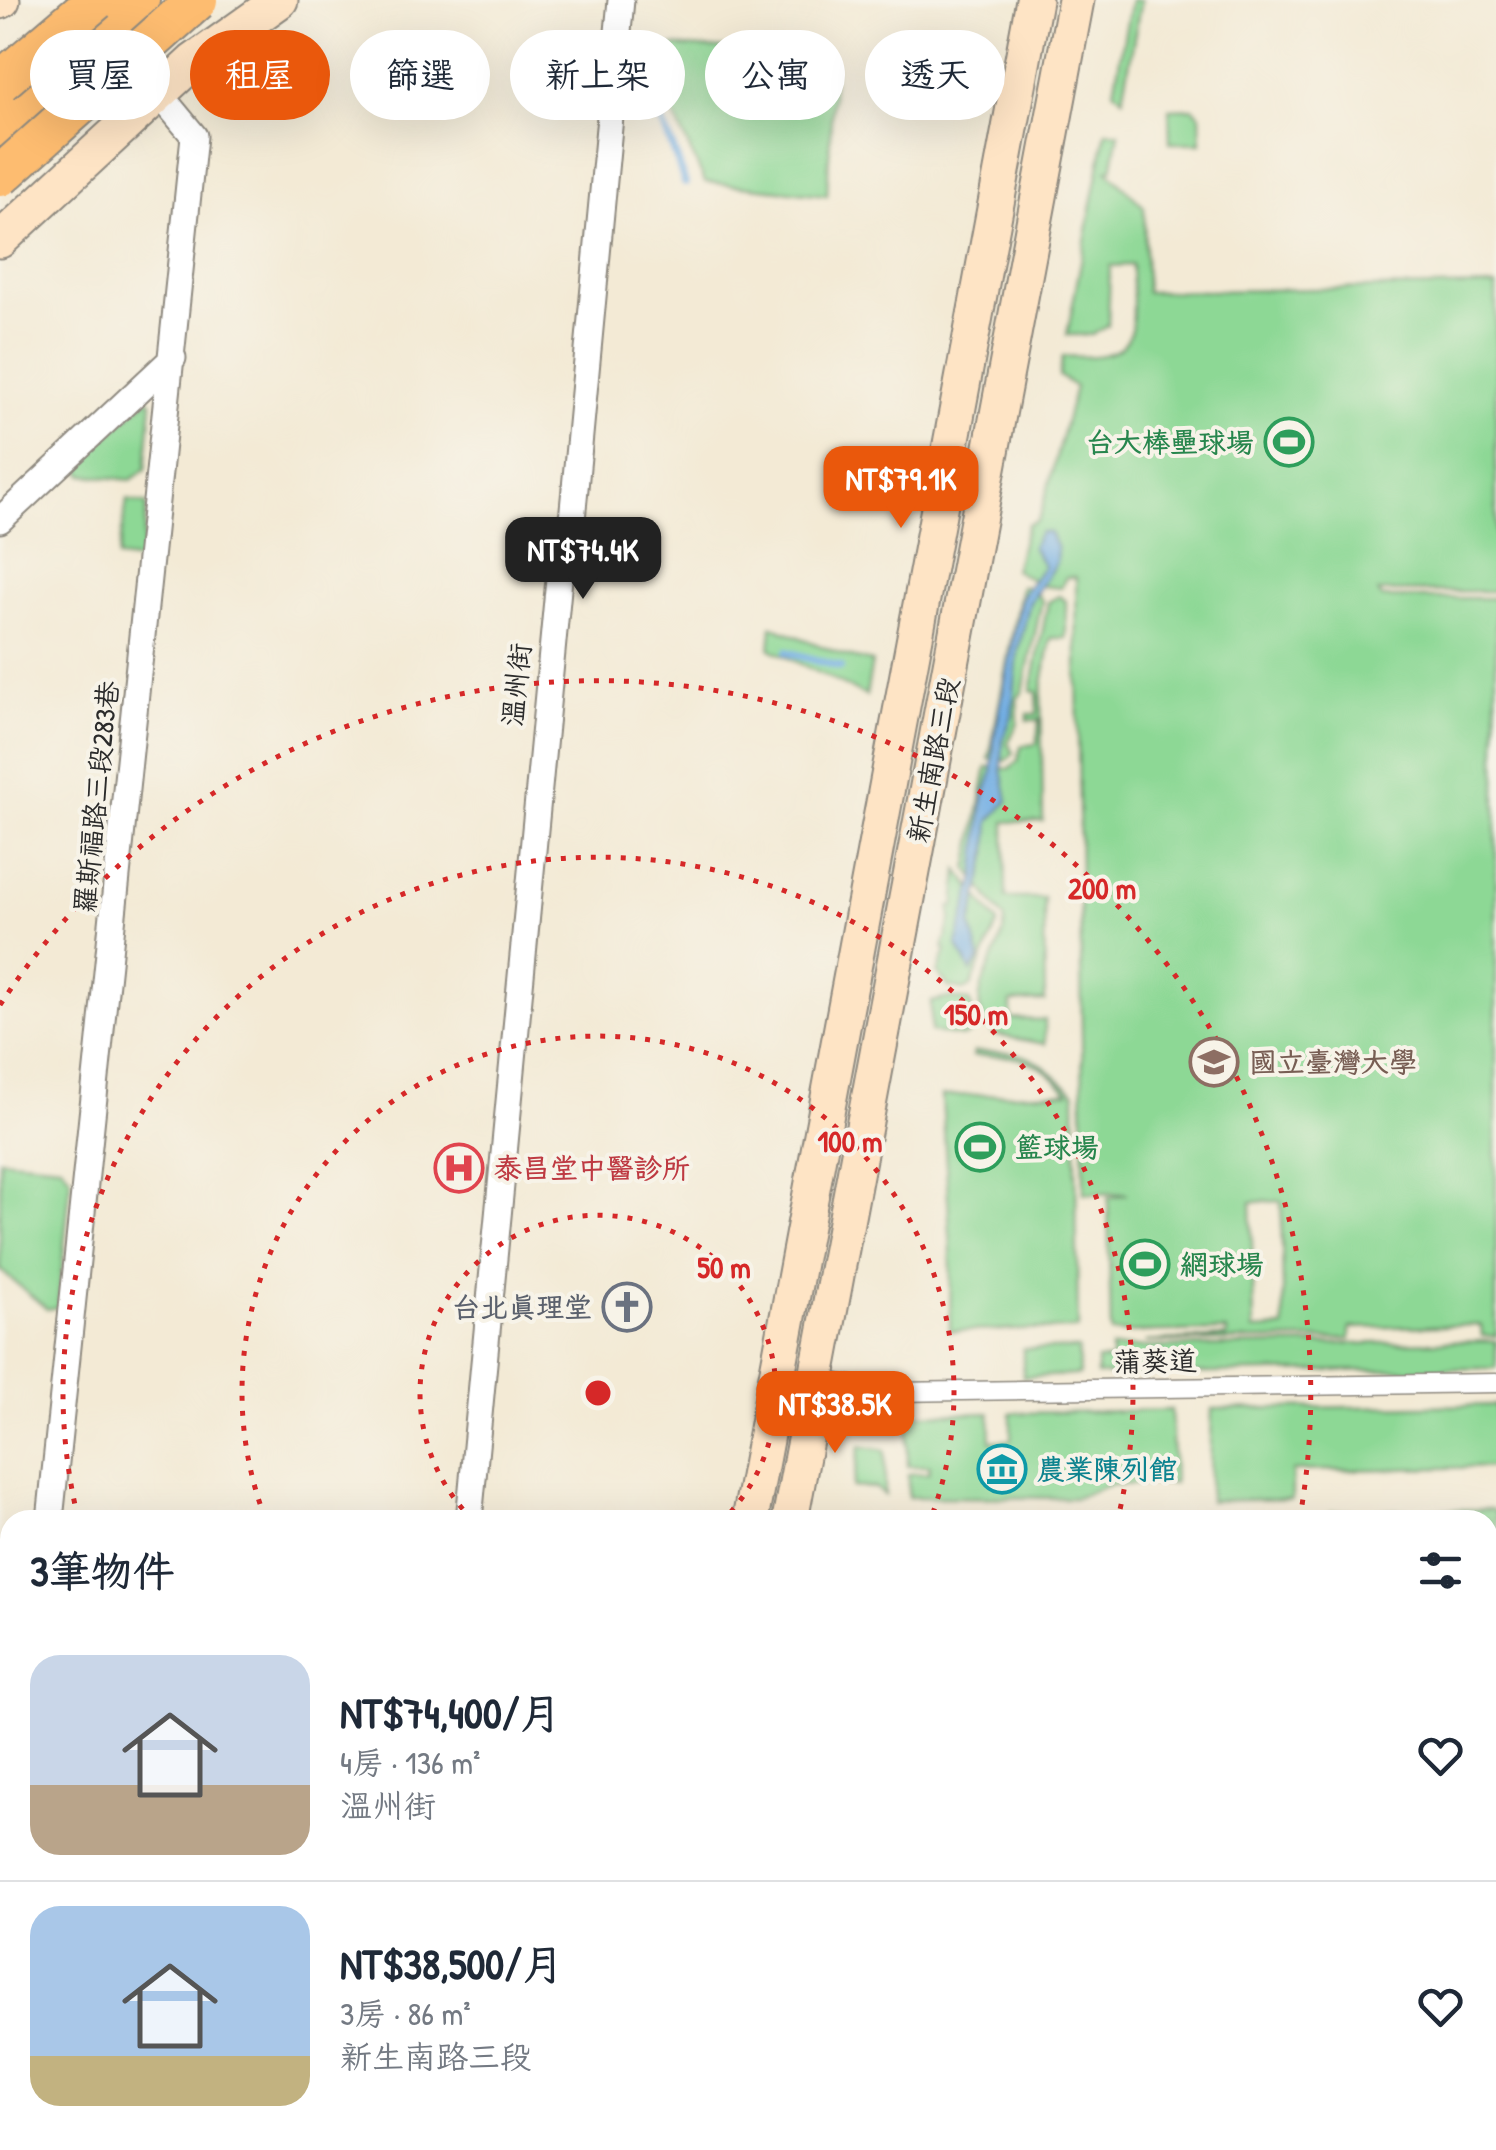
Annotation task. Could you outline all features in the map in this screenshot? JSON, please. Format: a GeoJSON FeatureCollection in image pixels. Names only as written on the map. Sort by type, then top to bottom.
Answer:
{"type":"FeatureCollection","features":[{"type":"Feature","properties":{"kind":"main road"},"geometry":{"type":"LineString","coordinates":[[0,82],[94,10],[139,0]]}},
{"type":"Feature","properties":{"kind":"main road"},"geometry":{"type":"LineString","coordinates":[[170,82],[280,0]]}},
{"type":"Feature","properties":{"kind":"main road","name":"新生南路三段"},"geometry":{"type":"LineString","coordinates":[[752,1510],[1034,0]]}},
{"type":"Feature","properties":{"kind":"main road","name":"新生南路三段"},"geometry":{"type":"LineString","coordinates":[[792,1510],[1076,0]]}},
{"type":"Feature","properties":{"kind":"main road"},"geometry":{"type":"LineString","coordinates":[[0,126],[94,10],[180,4]]}},
{"type":"Feature","properties":{"kind":"main road"},"geometry":{"type":"LineString","coordinates":[[0,176],[180,4]]}},
{"type":"Feature","properties":{"kind":"main road"},"geometry":{"type":"LineString","coordinates":[[0,240],[129,120]]}},
{"type":"Feature","properties":{"kind":"street","name":"溫州街"},"geometry":{"type":"LineString","coordinates":[[470,1510],[546,688],[563,537],[572,520],[621,0]]}},
{"type":"Feature","properties":{"kind":"street","name":"羅斯福路三段283巷"},"geometry":{"type":"LineString","coordinates":[[94,10],[109,30]]}},
{"type":"Feature","properties":{"kind":"street","name":"羅斯福路三段283巷"},"geometry":{"type":"LineString","coordinates":[[51,1510],[194,136],[170,107]]}},
{"type":"Feature","properties":{"kind":"street"},"geometry":{"type":"LineString","coordinates":[[0,520],[173,358]]}},
{"type":"Feature","properties":{"kind":"street","name":"蒲葵道"},"geometry":{"type":"LineString","coordinates":[[816,1380],[895,1392],[1496,1383]]}},
{"type":"Feature","properties":{"kind":"green space"},"geometry":{"type":"Polygon","coordinates":[[[1131,0],[1141,0],[1123,98],[1114,90],[1131,0]]]}},
{"type":"Feature","properties":{"kind":"green space"},"geometry":{"type":"Polygon","coordinates":[[[685,47],[705,48],[705,120],[831,120],[827,195],[705,182],[676,120],[685,120],[685,47]]]}},
{"type":"Feature","properties":{"kind":"green space"},"geometry":{"type":"Polygon","coordinates":[[[1193,108],[1200,115],[1201,143],[1170,143],[1169,109],[1193,108]]]}},
{"type":"Feature","properties":{"kind":"green space"},"geometry":{"type":"Polygon","coordinates":[[[1106,131],[1119,133],[1112,170],[1107,170],[1144,207],[1146,292],[1496,286],[1496,587],[1493,591],[1378,592],[1382,598],[1496,598],[1496,1336],[1482,1336],[1481,1325],[1350,1328],[1350,1339],[1145,1342],[1227,1337],[1227,1331],[1111,1333],[1108,1198],[1127,1194],[1084,1193],[1076,577],[1066,577],[1061,588],[1043,586],[1014,570],[1027,525],[1037,521],[1041,513],[1075,387],[1059,376],[1063,356],[1089,357],[1121,348],[1132,325],[1132,265],[1110,266],[1108,326],[1092,335],[1067,335],[1106,131]],[[1281,1201],[1251,1202],[1254,1330],[1284,1328],[1281,1201]]]}},
{"type":"Feature","properties":{"kind":"green space"},"geometry":{"type":"Polygon","coordinates":[[[148,398],[152,403],[146,469],[131,480],[83,475],[78,463],[148,398]]]}},
{"type":"Feature","properties":{"kind":"green space"},"geometry":{"type":"Polygon","coordinates":[[[127,500],[147,504],[141,561],[118,558],[127,500]]]}},
{"type":"Feature","properties":{"kind":"green space"},"geometry":{"type":"Polygon","coordinates":[[[1021,586],[1033,589],[1042,601],[1023,691],[1017,699],[1018,723],[1008,743],[1014,753],[1006,761],[989,759],[1021,586]]]}},
{"type":"Feature","properties":{"kind":"green space"},"geometry":{"type":"Polygon","coordinates":[[[1059,596],[1066,601],[1066,638],[1051,638],[1041,695],[1043,821],[1005,822],[1006,898],[1044,898],[1045,1001],[1011,1002],[1011,1019],[1045,1020],[1045,1044],[996,1035],[985,1022],[980,994],[1005,920],[968,869],[987,767],[1010,769],[1018,761],[1021,746],[1037,744],[1039,720],[1028,720],[1028,714],[1037,714],[1037,692],[1031,691],[1048,602],[1059,596]]]}},
{"type":"Feature","properties":{"kind":"green space"},"geometry":{"type":"Polygon","coordinates":[[[772,626],[843,655],[872,662],[866,696],[770,649],[772,626]]]}},
{"type":"Feature","properties":{"kind":"green space"},"geometry":{"type":"Polygon","coordinates":[[[958,870],[998,923],[971,986],[964,990],[949,987],[938,973],[952,917],[950,907],[955,907],[958,870]]]}},
{"type":"Feature","properties":{"kind":"green space"},"geometry":{"type":"Polygon","coordinates":[[[949,998],[969,1001],[979,1028],[964,1037],[931,1032],[931,1002],[949,998]]]}},
{"type":"Feature","properties":{"kind":"green space"},"geometry":{"type":"Polygon","coordinates":[[[974,1052],[1031,1058],[1075,1093],[1078,1329],[950,1331],[951,1251],[942,1096],[1068,1092],[1046,1071],[1026,1060],[973,1056],[974,1052]]]}},
{"type":"Feature","properties":{"kind":"green space"},"geometry":{"type":"Polygon","coordinates":[[[0,1159],[61,1165],[71,1178],[58,1307],[47,1309],[0,1270],[0,1159]]]}},
{"type":"Feature","properties":{"kind":"green space"},"geometry":{"type":"Polygon","coordinates":[[[1496,1341],[1496,1368],[1097,1375],[1097,1360],[1111,1360],[1111,1348],[1496,1341]]]}},
{"type":"Feature","properties":{"kind":"green space"},"geometry":{"type":"Polygon","coordinates":[[[1023,1349],[1078,1349],[1079,1375],[1023,1377],[1023,1349]]]}},
{"type":"Feature","properties":{"kind":"green space"},"geometry":{"type":"Polygon","coordinates":[[[1496,1405],[1496,1467],[1292,1471],[1292,1499],[1209,1501],[1212,1409],[1496,1405]]]}},
{"type":"Feature","properties":{"kind":"green space"},"geometry":{"type":"Polygon","coordinates":[[[1171,1410],[1174,1483],[1108,1485],[1076,1498],[908,1497],[908,1474],[929,1473],[930,1466],[908,1466],[907,1414],[990,1413],[991,1441],[1011,1440],[1011,1413],[1171,1410]]]}},
{"type":"Feature","properties":{"kind":"green space"},"geometry":{"type":"Polygon","coordinates":[[[860,1446],[885,1450],[885,1495],[875,1488],[853,1487],[860,1446]]]}},
{"type":"Feature","properties":{"kind":"water"},"geometry":{"type":"Polygon","coordinates":[[[1040,532],[1050,533],[1057,549],[1056,563],[1030,602],[1018,651],[1012,716],[1003,740],[1002,769],[1008,801],[990,821],[988,853],[971,925],[980,959],[971,972],[957,944],[975,877],[983,799],[992,773],[994,740],[1019,607],[1022,595],[1044,566],[1032,547],[1040,532]]]}},
{"type":"Feature","properties":{"kind":"waterway"},"geometry":{"type":"LineString","coordinates":[[660,120],[685,183]]}},
{"type":"Feature","properties":{"kind":"waterway"},"geometry":{"type":"LineString","coordinates":[[787,652],[840,667]]}},
{"type":"Feature","properties":{"kind":"place","name":"台大棒壘球場"},"geometry":{"type":"Point","coordinates":[1289,442]}},
{"type":"Feature","properties":{"kind":"place","name":"國立臺灣大學"},"geometry":{"type":"Point","coordinates":[1214,1062]}},
{"type":"Feature","properties":{"kind":"place","name":"籃球場"},"geometry":{"type":"Point","coordinates":[980,1147]}},
{"type":"Feature","properties":{"kind":"place","name":"泰昌堂中醫診所"},"geometry":{"type":"Point","coordinates":[459,1168]}},
{"type":"Feature","properties":{"kind":"place","name":"網球場"},"geometry":{"type":"Point","coordinates":[1145,1264]}},
{"type":"Feature","properties":{"kind":"place","name":"台北真理堂"},"geometry":{"type":"Point","coordinates":[627,1307]}},
{"type":"Feature","properties":{"kind":"place","name":"農業陳列館"},"geometry":{"type":"Point","coordinates":[1002,1469]}}]}
